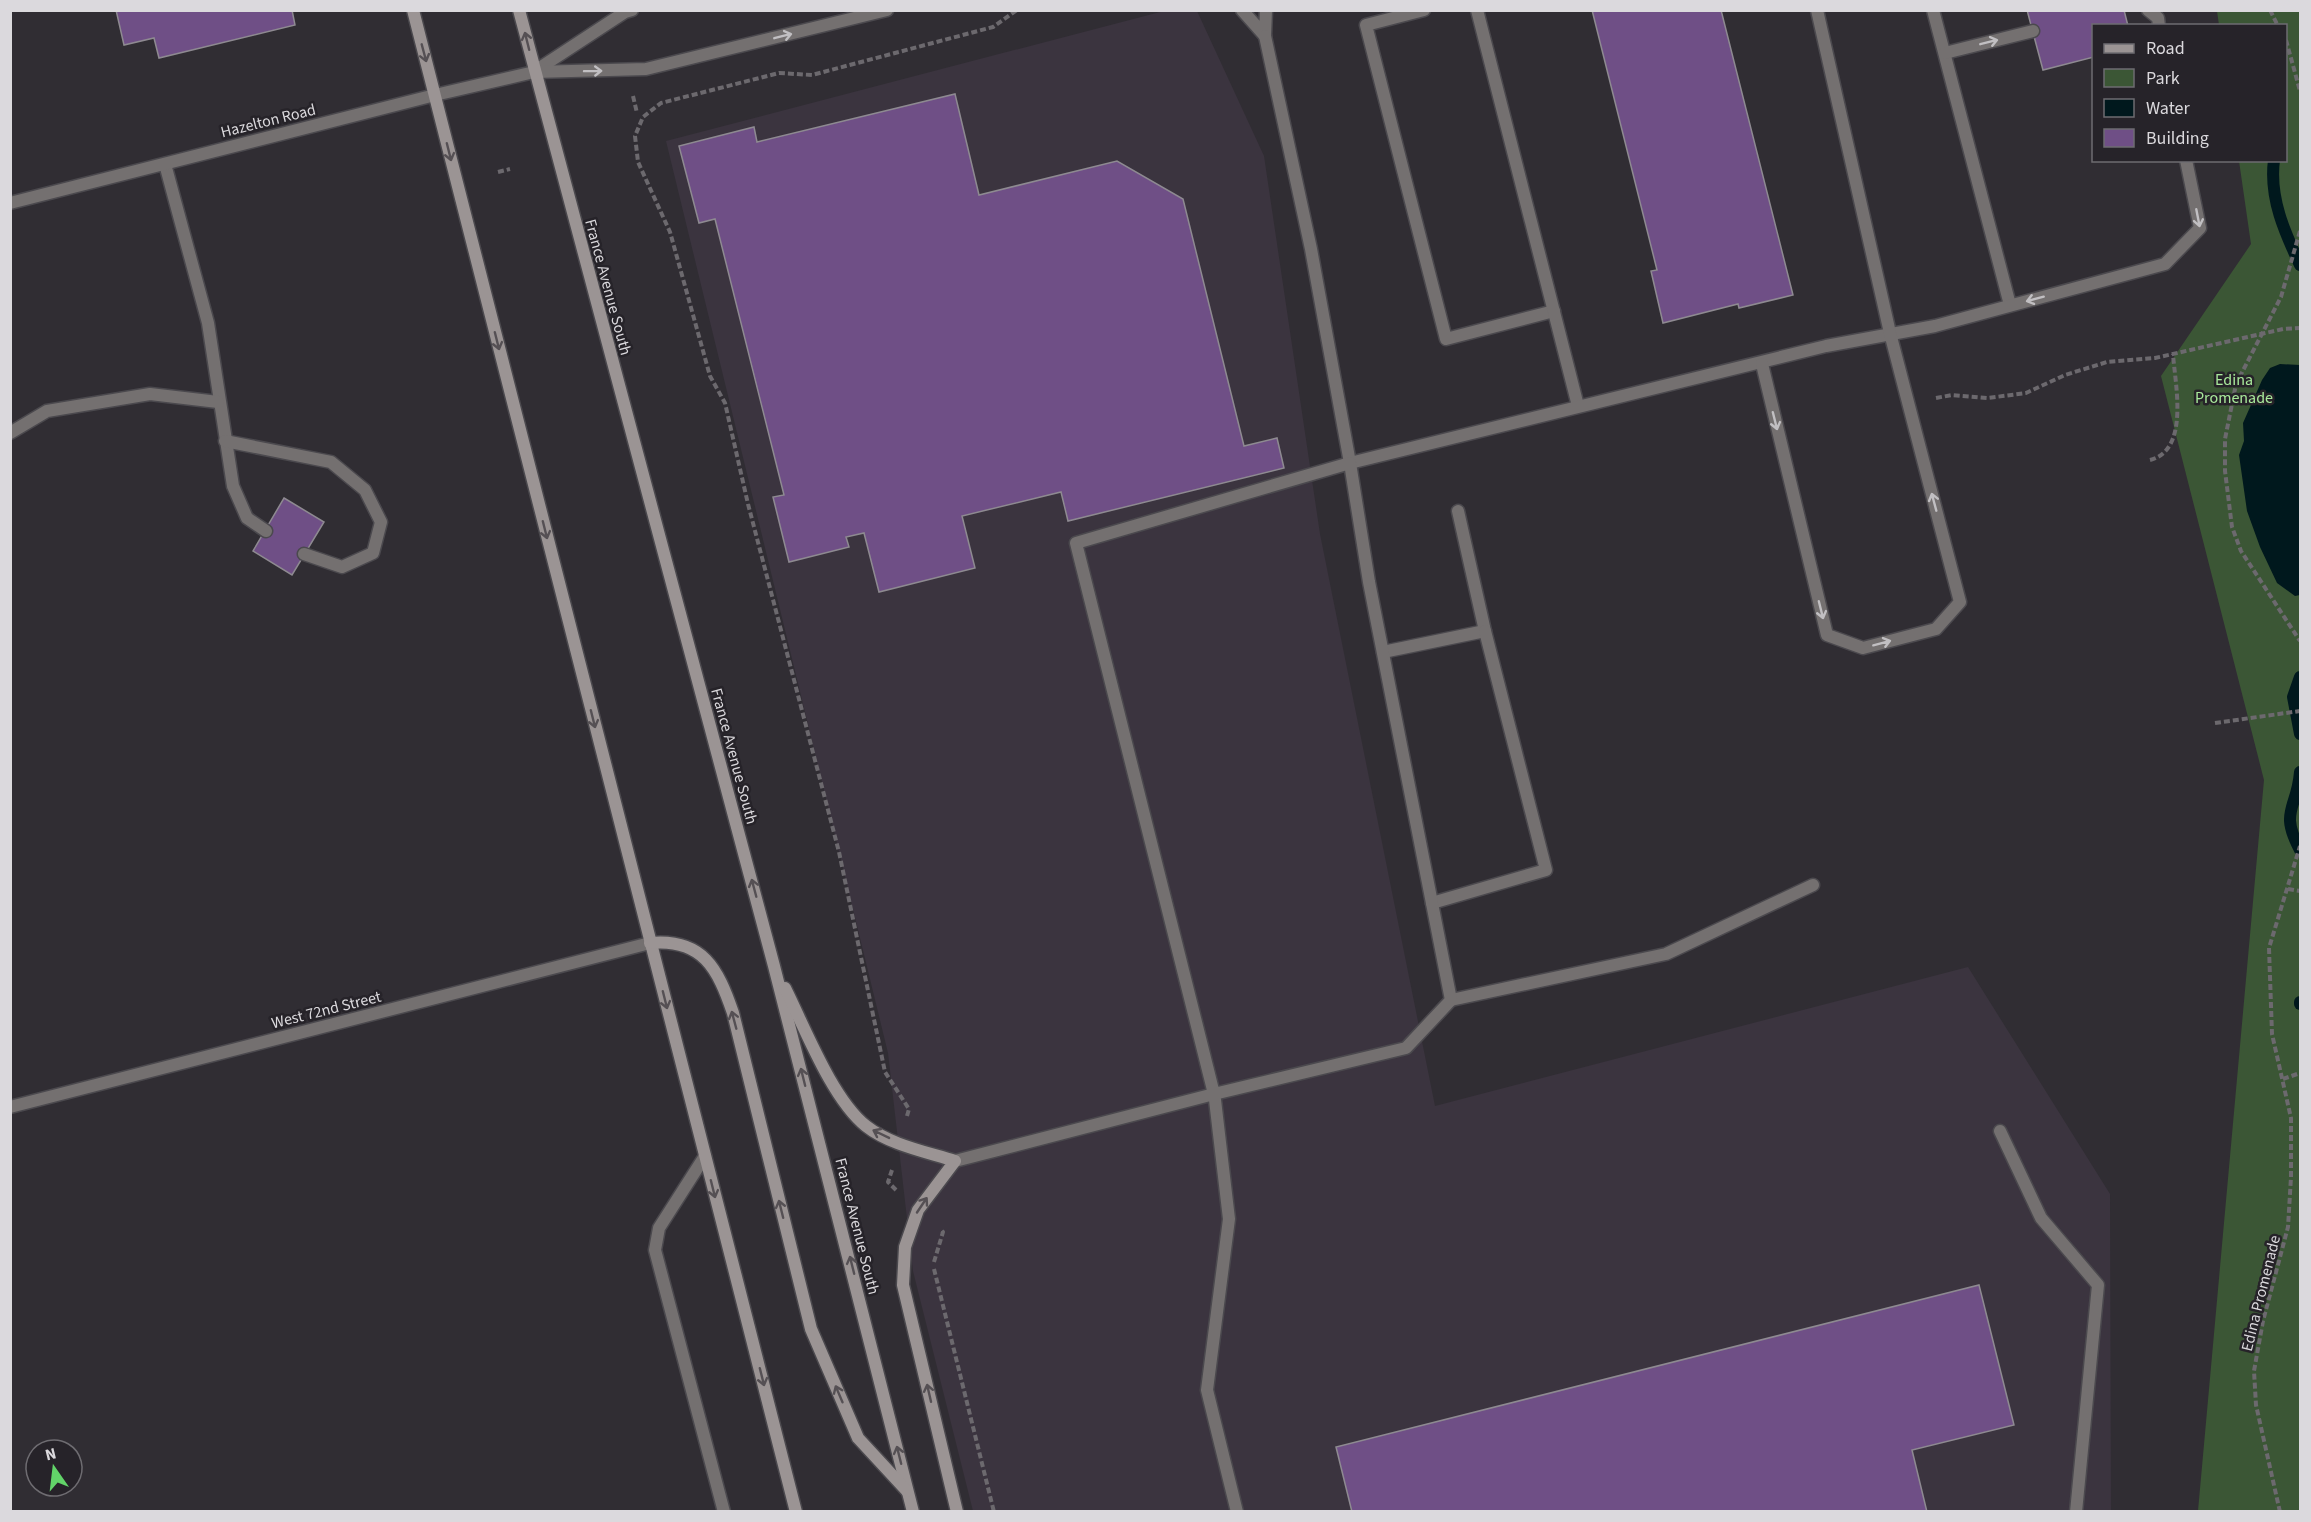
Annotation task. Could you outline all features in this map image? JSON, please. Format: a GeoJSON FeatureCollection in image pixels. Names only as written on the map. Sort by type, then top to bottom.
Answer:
{"type":"FeatureCollection","features":[{"type":"Feature","properties":{"kind":"main road"},"geometry":{"type":"LineString","coordinates":[[413,10],[796,1512]]}},
{"type":"Feature","properties":{"kind":"main road","name":"France Avenue South"},"geometry":{"type":"LineString","coordinates":[[519,10],[774,966],[913,1512]]}},
{"type":"Feature","properties":{"kind":"main road"},"geometry":{"type":"LineString","coordinates":[[650,943],[679,944],[694,950],[708,960],[721,980],[732,1013],[811,1329],[858,1438],[908,1492]]}},
{"type":"Feature","properties":{"kind":"main road"},"geometry":{"type":"LineString","coordinates":[[774,966],[840,1098],[866,1126],[899,1143],[955,1161],[918,1210],[905,1247],[903,1285],[957,1512]]}},
{"type":"Feature","properties":{"kind":"street","name":"Hazelton Road"},"geometry":{"type":"LineString","coordinates":[[534,72],[614,19],[632,10]]}},
{"type":"Feature","properties":{"kind":"street","name":"Hazelton Road"},"geometry":{"type":"LineString","coordinates":[[10,203],[534,72],[646,69],[887,10]]}},
{"type":"Feature","properties":{"kind":"street"},"geometry":{"type":"LineString","coordinates":[[1242,10],[1265,36]]}},
{"type":"Feature","properties":{"kind":"street"},"geometry":{"type":"LineString","coordinates":[[1266,10],[1265,36],[1311,249],[1383,652],[1451,1000]]}},
{"type":"Feature","properties":{"kind":"street"},"geometry":{"type":"LineString","coordinates":[[1424,10],[1366,25],[1446,339],[1554,311]]}},
{"type":"Feature","properties":{"kind":"street"},"geometry":{"type":"LineString","coordinates":[[1477,10],[1578,406]]}},
{"type":"Feature","properties":{"kind":"street"},"geometry":{"type":"LineString","coordinates":[[1762,364],[1827,635],[1863,648],[1936,629],[1960,602],[1890,333],[1817,10]]}},
{"type":"Feature","properties":{"kind":"street"},"geometry":{"type":"LineString","coordinates":[[1933,10],[2010,305]]}},
{"type":"Feature","properties":{"kind":"street"},"geometry":{"type":"LineString","coordinates":[[2148,10],[2158,18],[2159,24]]}},
{"type":"Feature","properties":{"kind":"street"},"geometry":{"type":"LineString","coordinates":[[1945,53],[2033,31]]}},
{"type":"Feature","properties":{"kind":"street"},"geometry":{"type":"LineString","coordinates":[[1237,1512],[1207,1390],[1229,1219],[1214,1094],[1076,543],[1350,463],[1578,406],[1890,333],[1935,326],[2165,264],[2200,228],[2186,162]]}},
{"type":"Feature","properties":{"kind":"street"},"geometry":{"type":"LineString","coordinates":[[165,164],[208,323],[218,402],[233,486],[247,518],[266,531]]}},
{"type":"Feature","properties":{"kind":"street"},"geometry":{"type":"LineString","coordinates":[[10,433],[47,411],[150,394],[218,402]]}},
{"type":"Feature","properties":{"kind":"street"},"geometry":{"type":"LineString","coordinates":[[225,441],[331,462],[364,490],[381,522],[373,553],[342,567],[304,554]]}},
{"type":"Feature","properties":{"kind":"street"},"geometry":{"type":"LineString","coordinates":[[1432,903],[1546,870],[1485,631],[1458,511]]}},
{"type":"Feature","properties":{"kind":"street"},"geometry":{"type":"LineString","coordinates":[[1383,652],[1485,631]]}},
{"type":"Feature","properties":{"kind":"street"},"geometry":{"type":"LineString","coordinates":[[955,1161],[1214,1094],[1406,1048],[1451,1000],[1666,954],[1813,885]]}},
{"type":"Feature","properties":{"kind":"street","name":"West 72nd Street"},"geometry":{"type":"LineString","coordinates":[[10,1107],[650,943]]}},
{"type":"Feature","properties":{"kind":"street"},"geometry":{"type":"LineString","coordinates":[[2000,1131],[2041,1218],[2098,1285],[2076,1512]]}},
{"type":"Feature","properties":{"kind":"street"},"geometry":{"type":"LineString","coordinates":[[705,1156],[658,1228],[656,1250],[724,1512]]}},
{"type":"Feature","properties":{"kind":"path"},"geometry":{"type":"LineString","coordinates":[[994,1512],[938,1292],[933,1264],[943,1232],[888,1182],[909,1109],[885,1072],[839,852],[748,504],[725,403],[710,376],[670,232],[638,162],[635,136],[643,117],[661,103],[779,73],[813,75],[993,27],[1017,10]]}},
{"type":"Feature","properties":{"kind":"path"},"geometry":{"type":"LineString","coordinates":[[2270,10],[2277,24]]}},
{"type":"Feature","properties":{"kind":"path"},"geometry":{"type":"LineString","coordinates":[[2287,43],[2301,91]]}},
{"type":"Feature","properties":{"kind":"path"},"geometry":{"type":"LineString","coordinates":[[498,172],[510,169]]}},
{"type":"Feature","properties":{"kind":"path"},"geometry":{"type":"LineString","coordinates":[[2301,231],[2281,297],[2236,384],[2229,413],[2224,471],[2232,527],[2241,551],[2301,641]]}},
{"type":"Feature","properties":{"kind":"path"},"geometry":{"type":"LineString","coordinates":[[1909,405],[1952,395],[1988,398],[2025,393],[2065,375],[2108,362],[2155,358],[2283,329],[2301,328]]}},
{"type":"Feature","properties":{"kind":"path"},"geometry":{"type":"LineString","coordinates":[[2150,460],[2161,457],[2170,448],[2176,423],[2173,354]]}},
{"type":"Feature","properties":{"kind":"path"},"geometry":{"type":"LineString","coordinates":[[2215,723],[2301,711]]}},
{"type":"Feature","properties":{"kind":"path","name":"Edina Promenade"},"geometry":{"type":"LineString","coordinates":[[2280,1512],[2256,1406],[2254,1371],[2263,1321],[2288,1227],[2292,1118],[2272,1034],[2269,948],[2301,846]]}},
{"type":"Feature","properties":{"kind":"path"},"geometry":{"type":"LineString","coordinates":[[2288,889],[2301,891]]}},
{"type":"Feature","properties":{"kind":"path"},"geometry":{"type":"LineString","coordinates":[[2283,1079],[2301,1073]]}},
{"type":"Feature","properties":{"kind":"shaded area"},"geometry":{"type":"Polygon","coordinates":[[[1164,11],[1197,11],[1264,156],[1320,534],[1435,1106],[1968,967],[2110,1194],[2111,1511],[973,1511],[913,1271],[888,1053],[666,141],[1164,11]]]}},
{"type":"Feature","properties":{"kind":"green space","name":"Edina Promenade"},"geometry":{"type":"Polygon","coordinates":[[[2217,11],[2300,11],[2300,1511],[2198,1511],[2264,780],[2161,376],[2251,244],[2239,162],[2287,162],[2287,24],[2219,24],[2217,11]]]}},
{"type":"Feature","properties":{"kind":"water"},"geometry":{"type":"Polygon","coordinates":[[[2280,364],[2300,365],[2300,595],[2295,596],[2277,583],[2260,547],[2247,511],[2239,455],[2244,441],[2243,423],[2262,380],[2270,368],[2280,364]]]}},
{"type":"Feature","properties":{"kind":"building"},"geometry":{"type":"Polygon","coordinates":[[[116,10],[292,10],[295,25],[159,58],[154,38],[124,45],[116,10]]]}},
{"type":"Feature","properties":{"kind":"building"},"geometry":{"type":"Polygon","coordinates":[[[1592,10],[1721,10],[1793,295],[1739,308],[1738,304],[1663,323],[1651,271],[1657,270],[1592,10]]]}},
{"type":"Feature","properties":{"kind":"building"},"geometry":{"type":"Polygon","coordinates":[[[2027,10],[2124,10],[2128,24],[2092,24],[2092,58],[2043,70],[2027,10]]]}},
{"type":"Feature","properties":{"kind":"building"},"geometry":{"type":"Polygon","coordinates":[[[955,94],[979,195],[1117,161],[1183,199],[1244,446],[1277,438],[1284,468],[1068,521],[1061,492],[962,516],[975,568],[879,592],[864,533],[846,537],[849,547],[789,562],[773,497],[784,495],[715,219],[699,223],[679,146],[754,127],[757,142],[955,94]]]}},
{"type":"Feature","properties":{"kind":"building"},"geometry":{"type":"Polygon","coordinates":[[[284,498],[324,522],[292,575],[253,551],[284,498]]]}},
{"type":"Feature","properties":{"kind":"building"},"geometry":{"type":"Polygon","coordinates":[[[1979,1285],[2014,1425],[1912,1450],[1927,1512],[1352,1512],[1336,1447],[1979,1285]]]}},
{"type":"Feature","properties":{"kind":"waterway"},"geometry":{"type":"LineString","coordinates":[[2274,162],[2276,201],[2284,228],[2300,265]]}},
{"type":"Feature","properties":{"kind":"waterway"},"geometry":{"type":"LineString","coordinates":[[2300,677],[2293,697],[2300,734]]}},
{"type":"Feature","properties":{"kind":"waterway"},"geometry":{"type":"LineString","coordinates":[[2300,772],[2290,818],[2294,837],[2300,850]]}}]}
